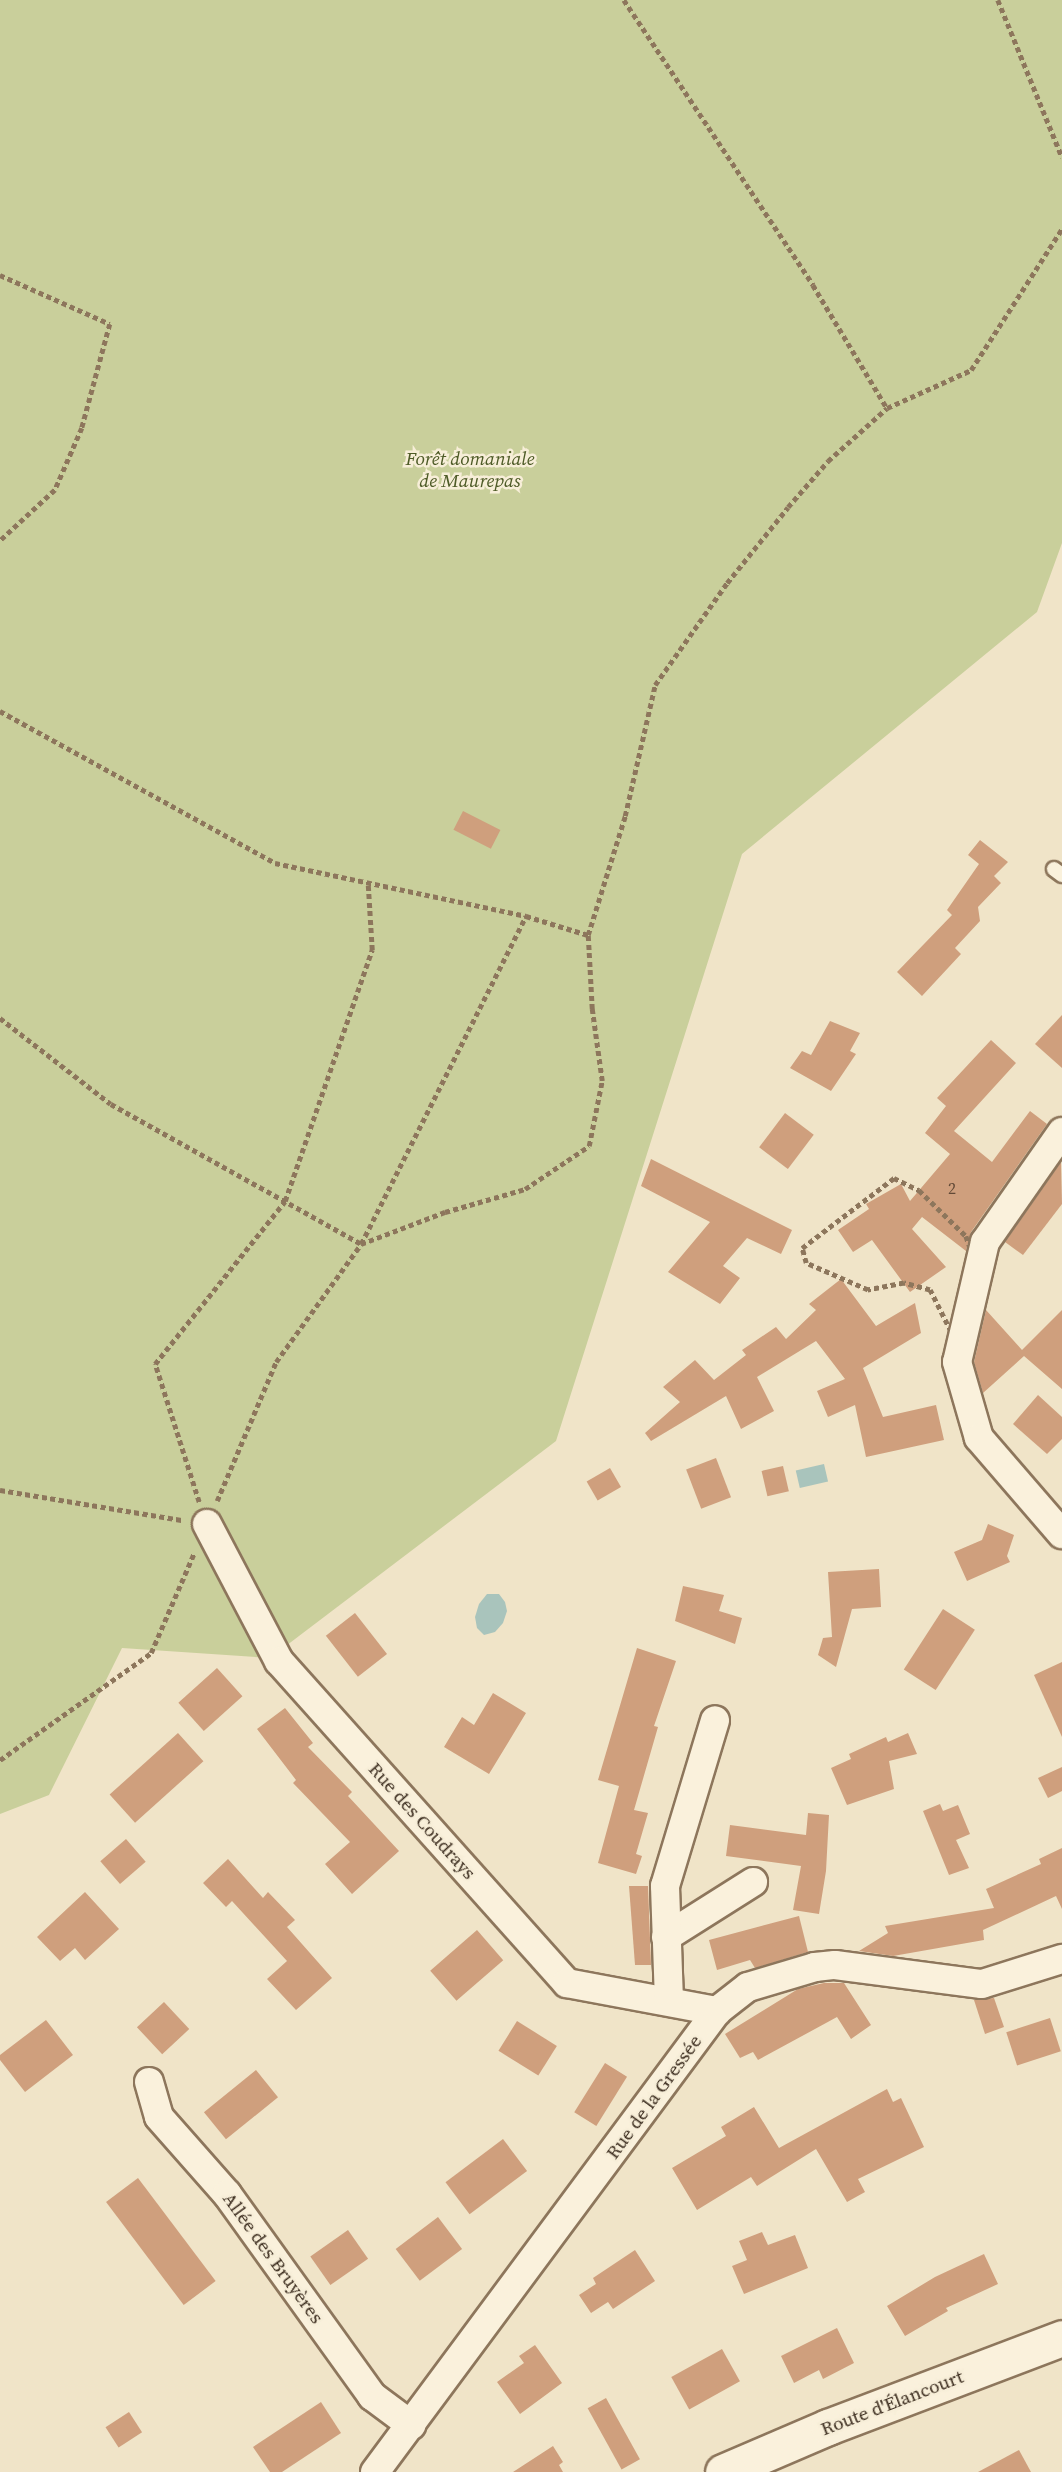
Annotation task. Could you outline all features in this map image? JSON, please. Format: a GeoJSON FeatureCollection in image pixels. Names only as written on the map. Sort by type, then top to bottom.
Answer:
{"type":"FeatureCollection","features":[{"type":"Feature","properties":{"kind":"street"},"geometry":{"type":"LineString","coordinates":[[1062,1132],[985,1242],[957,1362],[979,1438],[1062,1534]]}},
{"type":"Feature","properties":{"kind":"street","name":"Rue des Coudrays"},"geometry":{"type":"LineString","coordinates":[[206,1524],[279,1661],[567,1983],[717,2011]]}},
{"type":"Feature","properties":{"kind":"street"},"geometry":{"type":"LineString","coordinates":[[669,2000],[666,1886],[715,1720]]}},
{"type":"Feature","properties":{"kind":"street"},"geometry":{"type":"LineString","coordinates":[[666,1937],[753,1882]]}},
{"type":"Feature","properties":{"kind":"street","name":"Rue de la Gressée"},"geometry":{"type":"LineString","coordinates":[[375,2472],[717,2011],[748,1987],[815,1967],[835,1965],[982,1984],[1062,1959]]}},
{"type":"Feature","properties":{"kind":"street","name":"Allée des Bruyères"},"geometry":{"type":"LineString","coordinates":[[149,2082],[159,2117],[235,2205],[372,2396],[411,2425]]}},
{"type":"Feature","properties":{"kind":"street","name":"Route d'Élancourt"},"geometry":{"type":"LineString","coordinates":[[723,2472],[828,2427],[1062,2338]]}},
{"type":"Feature","properties":{"kind":"path"},"geometry":{"type":"LineString","coordinates":[[624,0],[813,285],[887,408]]}},
{"type":"Feature","properties":{"kind":"path"},"geometry":{"type":"LineString","coordinates":[[998,0],[1062,157]]}},
{"type":"Feature","properties":{"kind":"path"},"geometry":{"type":"LineString","coordinates":[[361,1244],[445,1212],[525,1189],[589,1146],[602,1081],[592,1009],[588,935],[625,816],[655,685],[727,583],[828,461],[887,408],[971,370],[1062,229]]}},
{"type":"Feature","properties":{"kind":"path"},"geometry":{"type":"LineString","coordinates":[[0,275],[110,324],[82,428],[55,490],[0,541]]}},
{"type":"Feature","properties":{"kind":"path"},"geometry":{"type":"LineString","coordinates":[[0,711],[275,863],[526,916],[588,935]]}},
{"type":"Feature","properties":{"kind":"path"},"geometry":{"type":"LineString","coordinates":[[206,1524],[155,1364],[285,1201],[372,950],[369,884]]}},
{"type":"Feature","properties":{"kind":"path"},"geometry":{"type":"LineString","coordinates":[[0,1760],[151,1653],[276,1362],[361,1244],[526,916]]}},
{"type":"Feature","properties":{"kind":"path"},"geometry":{"type":"LineString","coordinates":[[0,1018],[111,1104],[361,1244]]}},
{"type":"Feature","properties":{"kind":"path"},"geometry":{"type":"LineString","coordinates":[[894,1178],[919,1190],[957,1227],[966,1236],[973,1255],[951,1332],[930,1290],[904,1283],[868,1290],[806,1263],[802,1248],[894,1178]]}},
{"type":"Feature","properties":{"kind":"path"},"geometry":{"type":"LineString","coordinates":[[0,1490],[206,1524]]}},
{"type":"Feature","properties":{"kind":"green space","name":"Forêt domaniale de Maurepas"},"geometry":{"type":"Polygon","coordinates":[[[0,0],[1062,0],[1062,543],[1037,612],[742,854],[556,1441],[270,1658],[122,1648],[49,1795],[0,1814],[0,0]]]}},
{"type":"Feature","properties":{"kind":"water"},"geometry":{"type":"Polygon","coordinates":[[[824,1464],[828,1482],[800,1488],[796,1471],[824,1464]]]}},
{"type":"Feature","properties":{"kind":"water"},"geometry":{"type":"Polygon","coordinates":[[[487,1594],[499,1594],[507,1611],[503,1623],[495,1632],[484,1635],[477,1628],[475,1617],[479,1604],[487,1594]]]}},
{"type":"Feature","properties":{"kind":"building"},"geometry":{"type":"Polygon","coordinates":[[[463,811],[500,830],[491,849],[453,830],[463,811]]]}},
{"type":"Feature","properties":{"kind":"building"},"geometry":{"type":"Polygon","coordinates":[[[980,840],[1008,862],[994,876],[1001,883],[978,907],[980,921],[955,948],[961,954],[922,996],[897,972],[952,915],[947,910],[979,864],[968,855],[980,840]]]}},
{"type":"Feature","properties":{"kind":"building"},"geometry":{"type":"Polygon","coordinates":[[[1062,1015],[1062,1068],[1035,1044],[1062,1015]]]}},
{"type":"Feature","properties":{"kind":"building"},"geometry":{"type":"Polygon","coordinates":[[[830,1021],[860,1033],[850,1051],[856,1054],[831,1091],[790,1068],[802,1051],[811,1055],[830,1021]]]}},
{"type":"Feature","properties":{"kind":"building"},"geometry":{"type":"Polygon","coordinates":[[[991,1040],[1016,1063],[954,1131],[992,1162],[1030,1111],[1047,1124],[971,1232],[966,1251],[922,1217],[912,1229],[946,1267],[910,1292],[872,1240],[853,1252],[838,1230],[869,1209],[866,1204],[901,1184],[910,1201],[950,1154],[925,1133],[946,1106],[937,1098],[991,1040]]]}},
{"type":"Feature","properties":{"kind":"building"},"geometry":{"type":"Polygon","coordinates":[[[785,1113],[814,1135],[788,1169],[759,1147],[785,1113]]]}},
{"type":"Feature","properties":{"kind":"building"},"geometry":{"type":"Polygon","coordinates":[[[651,1159],[792,1230],[781,1254],[747,1238],[723,1266],[740,1278],[720,1304],[668,1272],[710,1222],[641,1186],[651,1159]]]}},
{"type":"Feature","properties":{"kind":"building"},"geometry":{"type":"Polygon","coordinates":[[[1061,1162],[1062,1204],[1023,1255],[1005,1242],[1061,1162]]]}},
{"type":"Feature","properties":{"kind":"building"},"geometry":{"type":"Polygon","coordinates":[[[841,1279],[876,1326],[915,1303],[921,1333],[863,1368],[883,1417],[936,1405],[944,1440],[866,1457],[855,1405],[828,1417],[817,1391],[845,1379],[816,1341],[757,1377],[774,1411],[741,1429],[726,1396],[651,1441],[645,1433],[680,1402],[663,1387],[695,1360],[714,1380],[746,1355],[742,1350],[776,1327],[786,1339],[816,1310],[809,1304],[841,1279]]]}},
{"type":"Feature","properties":{"kind":"building"},"geometry":{"type":"Polygon","coordinates":[[[986,1310],[1022,1350],[1062,1310],[1062,1389],[1024,1356],[983,1393],[974,1362],[986,1310]]]}},
{"type":"Feature","properties":{"kind":"building"},"geometry":{"type":"Polygon","coordinates":[[[1038,1395],[1062,1417],[1062,1439],[1047,1454],[1013,1424],[1038,1395]]]}},
{"type":"Feature","properties":{"kind":"building"},"geometry":{"type":"Polygon","coordinates":[[[716,1458],[731,1497],[701,1509],[686,1469],[716,1458]]]}},
{"type":"Feature","properties":{"kind":"building"},"geometry":{"type":"Polygon","coordinates":[[[783,1466],[789,1491],[767,1496],[762,1471],[783,1466]]]}},
{"type":"Feature","properties":{"kind":"building"},"geometry":{"type":"Polygon","coordinates":[[[610,1468],[621,1487],[598,1501],[587,1482],[610,1468]]]}},
{"type":"Feature","properties":{"kind":"building"},"geometry":{"type":"Polygon","coordinates":[[[988,1524],[1014,1535],[1007,1556],[1010,1562],[967,1581],[954,1552],[982,1540],[988,1524]]]}},
{"type":"Feature","properties":{"kind":"building"},"geometry":{"type":"Polygon","coordinates":[[[879,1569],[881,1607],[852,1609],[836,1667],[818,1655],[823,1638],[832,1637],[828,1572],[879,1569]]]}},
{"type":"Feature","properties":{"kind":"building"},"geometry":{"type":"Polygon","coordinates":[[[683,1586],[724,1595],[719,1611],[742,1618],[735,1644],[675,1621],[683,1586]]]}},
{"type":"Feature","properties":{"kind":"building"},"geometry":{"type":"Polygon","coordinates":[[[943,1609],[975,1630],[936,1690],[904,1669],[943,1609]]]}},
{"type":"Feature","properties":{"kind":"building"},"geometry":{"type":"Polygon","coordinates":[[[355,1613],[387,1654],[358,1677],[326,1636],[355,1613]]]}},
{"type":"Feature","properties":{"kind":"building"},"geometry":{"type":"Polygon","coordinates":[[[637,1648],[676,1661],[654,1726],[658,1727],[634,1810],[648,1813],[636,1854],[642,1856],[636,1874],[598,1863],[619,1786],[598,1780],[637,1648]]]}},
{"type":"Feature","properties":{"kind":"building"},"geometry":{"type":"Polygon","coordinates":[[[1062,1662],[1062,1737],[1034,1675],[1062,1662]]]}},
{"type":"Feature","properties":{"kind":"building"},"geometry":{"type":"Polygon","coordinates":[[[217,1668],[242,1696],[204,1731],[178,1703],[217,1668]]]}},
{"type":"Feature","properties":{"kind":"building"},"geometry":{"type":"Polygon","coordinates":[[[493,1693],[526,1713],[489,1774],[444,1747],[462,1717],[474,1725],[493,1693]]]}},
{"type":"Feature","properties":{"kind":"building"},"geometry":{"type":"Polygon","coordinates":[[[285,1708],[313,1743],[308,1747],[352,1792],[348,1796],[399,1851],[352,1894],[325,1864],[350,1842],[293,1783],[296,1780],[257,1729],[285,1708]]]}},
{"type":"Feature","properties":{"kind":"building"},"geometry":{"type":"Polygon","coordinates":[[[178,1733],[203,1761],[135,1823],[110,1795],[178,1733]]]}},
{"type":"Feature","properties":{"kind":"building"},"geometry":{"type":"Polygon","coordinates":[[[908,1733],[917,1754],[889,1761],[894,1789],[847,1805],[831,1768],[851,1759],[849,1754],[886,1737],[888,1742],[908,1733]]]}},
{"type":"Feature","properties":{"kind":"building"},"geometry":{"type":"Polygon","coordinates":[[[1062,1767],[1062,1791],[1048,1798],[1038,1778],[1062,1767]]]}},
{"type":"Feature","properties":{"kind":"building"},"geometry":{"type":"Polygon","coordinates":[[[940,1804],[943,1811],[958,1805],[970,1834],[956,1840],[969,1868],[949,1875],[923,1811],[940,1804]]]}},
{"type":"Feature","properties":{"kind":"building"},"geometry":{"type":"Polygon","coordinates":[[[808,1813],[829,1815],[826,1871],[819,1914],[793,1910],[801,1866],[726,1856],[730,1825],[806,1835],[808,1813]]]}},
{"type":"Feature","properties":{"kind":"building"},"geometry":{"type":"Polygon","coordinates":[[[126,1839],[146,1862],[120,1884],[100,1861],[126,1839]]]}},
{"type":"Feature","properties":{"kind":"building"},"geometry":{"type":"Polygon","coordinates":[[[1062,1848],[1062,1909],[1056,1896],[983,1930],[984,1940],[893,1956],[859,1951],[888,1933],[885,1926],[994,1908],[986,1889],[1041,1864],[1039,1859],[1062,1848]]]}},
{"type":"Feature","properties":{"kind":"building"},"geometry":{"type":"Polygon","coordinates":[[[228,1859],[263,1898],[268,1892],[295,1920],[287,1927],[332,1978],[296,2010],[267,1979],[287,1961],[232,1901],[226,1907],[203,1883],[228,1859]]]}},
{"type":"Feature","properties":{"kind":"building"},"geometry":{"type":"Polygon","coordinates":[[[629,1886],[648,1886],[651,1965],[635,1965],[629,1886]]]}},
{"type":"Feature","properties":{"kind":"building"},"geometry":{"type":"Polygon","coordinates":[[[85,1892],[119,1929],[85,1960],[75,1948],[60,1961],[37,1937],[85,1892]]]}},
{"type":"Feature","properties":{"kind":"building"},"geometry":{"type":"Polygon","coordinates":[[[799,1916],[808,1952],[755,1968],[750,1960],[717,1970],[709,1940],[799,1916]]]}},
{"type":"Feature","properties":{"kind":"building"},"geometry":{"type":"Polygon","coordinates":[[[477,1930],[503,1960],[456,2001],[430,1971],[477,1930]]]}},
{"type":"Feature","properties":{"kind":"building"},"geometry":{"type":"Polygon","coordinates":[[[824,1983],[844,1983],[871,2025],[851,2039],[837,2017],[758,2060],[753,2052],[740,2058],[725,2034],[798,1989],[824,1983]]]}},
{"type":"Feature","properties":{"kind":"building"},"geometry":{"type":"Polygon","coordinates":[[[994,1998],[1004,2027],[985,2034],[974,2000],[994,1998]]]}},
{"type":"Feature","properties":{"kind":"building"},"geometry":{"type":"Polygon","coordinates":[[[164,2002],[189,2029],[162,2054],[137,2027],[164,2002]]]}},
{"type":"Feature","properties":{"kind":"building"},"geometry":{"type":"Polygon","coordinates":[[[1050,2018],[1061,2051],[1017,2066],[1006,2032],[1050,2018]]]}},
{"type":"Feature","properties":{"kind":"building"},"geometry":{"type":"Polygon","coordinates":[[[46,2020],[73,2055],[25,2092],[0,2060],[0,2055],[46,2020]]]}},
{"type":"Feature","properties":{"kind":"building"},"geometry":{"type":"Polygon","coordinates":[[[517,2021],[557,2046],[538,2076],[498,2051],[517,2021]]]}},
{"type":"Feature","properties":{"kind":"building"},"geometry":{"type":"Polygon","coordinates":[[[605,2063],[627,2077],[596,2126],[574,2112],[605,2063]]]}},
{"type":"Feature","properties":{"kind":"building"},"geometry":{"type":"Polygon","coordinates":[[[256,2070],[278,2097],[226,2139],[204,2112],[256,2070]]]}},
{"type":"Feature","properties":{"kind":"building"},"geometry":{"type":"Polygon","coordinates":[[[887,2089],[893,2102],[901,2098],[924,2147],[858,2179],[865,2192],[847,2202],[816,2149],[757,2186],[751,2177],[697,2210],[672,2168],[726,2136],[721,2127],[754,2107],[779,2148],[887,2089]]]}},
{"type":"Feature","properties":{"kind":"building"},"geometry":{"type":"Polygon","coordinates":[[[503,2139],[527,2171],[470,2214],[445,2182],[503,2139]]]}},
{"type":"Feature","properties":{"kind":"building"},"geometry":{"type":"Polygon","coordinates":[[[138,2178],[216,2281],[184,2305],[106,2202],[138,2178]]]}},
{"type":"Feature","properties":{"kind":"building"},"geometry":{"type":"Polygon","coordinates":[[[438,2217],[462,2249],[420,2281],[396,2249],[438,2217]]]}},
{"type":"Feature","properties":{"kind":"building"},"geometry":{"type":"Polygon","coordinates":[[[348,2230],[368,2259],[330,2285],[310,2256],[348,2230]]]}},
{"type":"Feature","properties":{"kind":"building"},"geometry":{"type":"Polygon","coordinates":[[[762,2232],[768,2245],[795,2235],[808,2268],[744,2294],[732,2266],[747,2260],[739,2241],[762,2232]]]}},
{"type":"Feature","properties":{"kind":"building"},"geometry":{"type":"Polygon","coordinates":[[[635,2250],[655,2281],[613,2309],[608,2302],[591,2313],[579,2295],[596,2284],[593,2278],[635,2250]]]}},
{"type":"Feature","properties":{"kind":"building"},"geometry":{"type":"Polygon","coordinates":[[[984,2254],[998,2284],[946,2308],[948,2311],[905,2336],[887,2306],[935,2277],[984,2254]]]}},
{"type":"Feature","properties":{"kind":"building"},"geometry":{"type":"Polygon","coordinates":[[[837,2328],[854,2363],[823,2379],[819,2370],[794,2383],[781,2356],[837,2328]]]}},
{"type":"Feature","properties":{"kind":"building"},"geometry":{"type":"Polygon","coordinates":[[[535,2345],[562,2383],[520,2414],[497,2382],[524,2363],[519,2356],[535,2345]]]}},
{"type":"Feature","properties":{"kind":"building"},"geometry":{"type":"Polygon","coordinates":[[[722,2349],[740,2381],[689,2409],[671,2377],[722,2349]]]}},
{"type":"Feature","properties":{"kind":"building"},"geometry":{"type":"Polygon","coordinates":[[[606,2398],[640,2459],[622,2469],[588,2408],[606,2398]]]}},
{"type":"Feature","properties":{"kind":"building"},"geometry":{"type":"Polygon","coordinates":[[[321,2402],[341,2433],[282,2472],[270,2472],[253,2447],[321,2402]]]}},
{"type":"Feature","properties":{"kind":"building"},"geometry":{"type":"Polygon","coordinates":[[[129,2412],[142,2432],[119,2447],[106,2427],[129,2412]]]}},
{"type":"Feature","properties":{"kind":"building"},"geometry":{"type":"Polygon","coordinates":[[[553,2446],[563,2462],[559,2465],[563,2472],[513,2472],[553,2446]]]}},
{"type":"Feature","properties":{"kind":"building"},"geometry":{"type":"Polygon","coordinates":[[[1019,2450],[1031,2472],[978,2472],[1019,2450]]]}}]}
